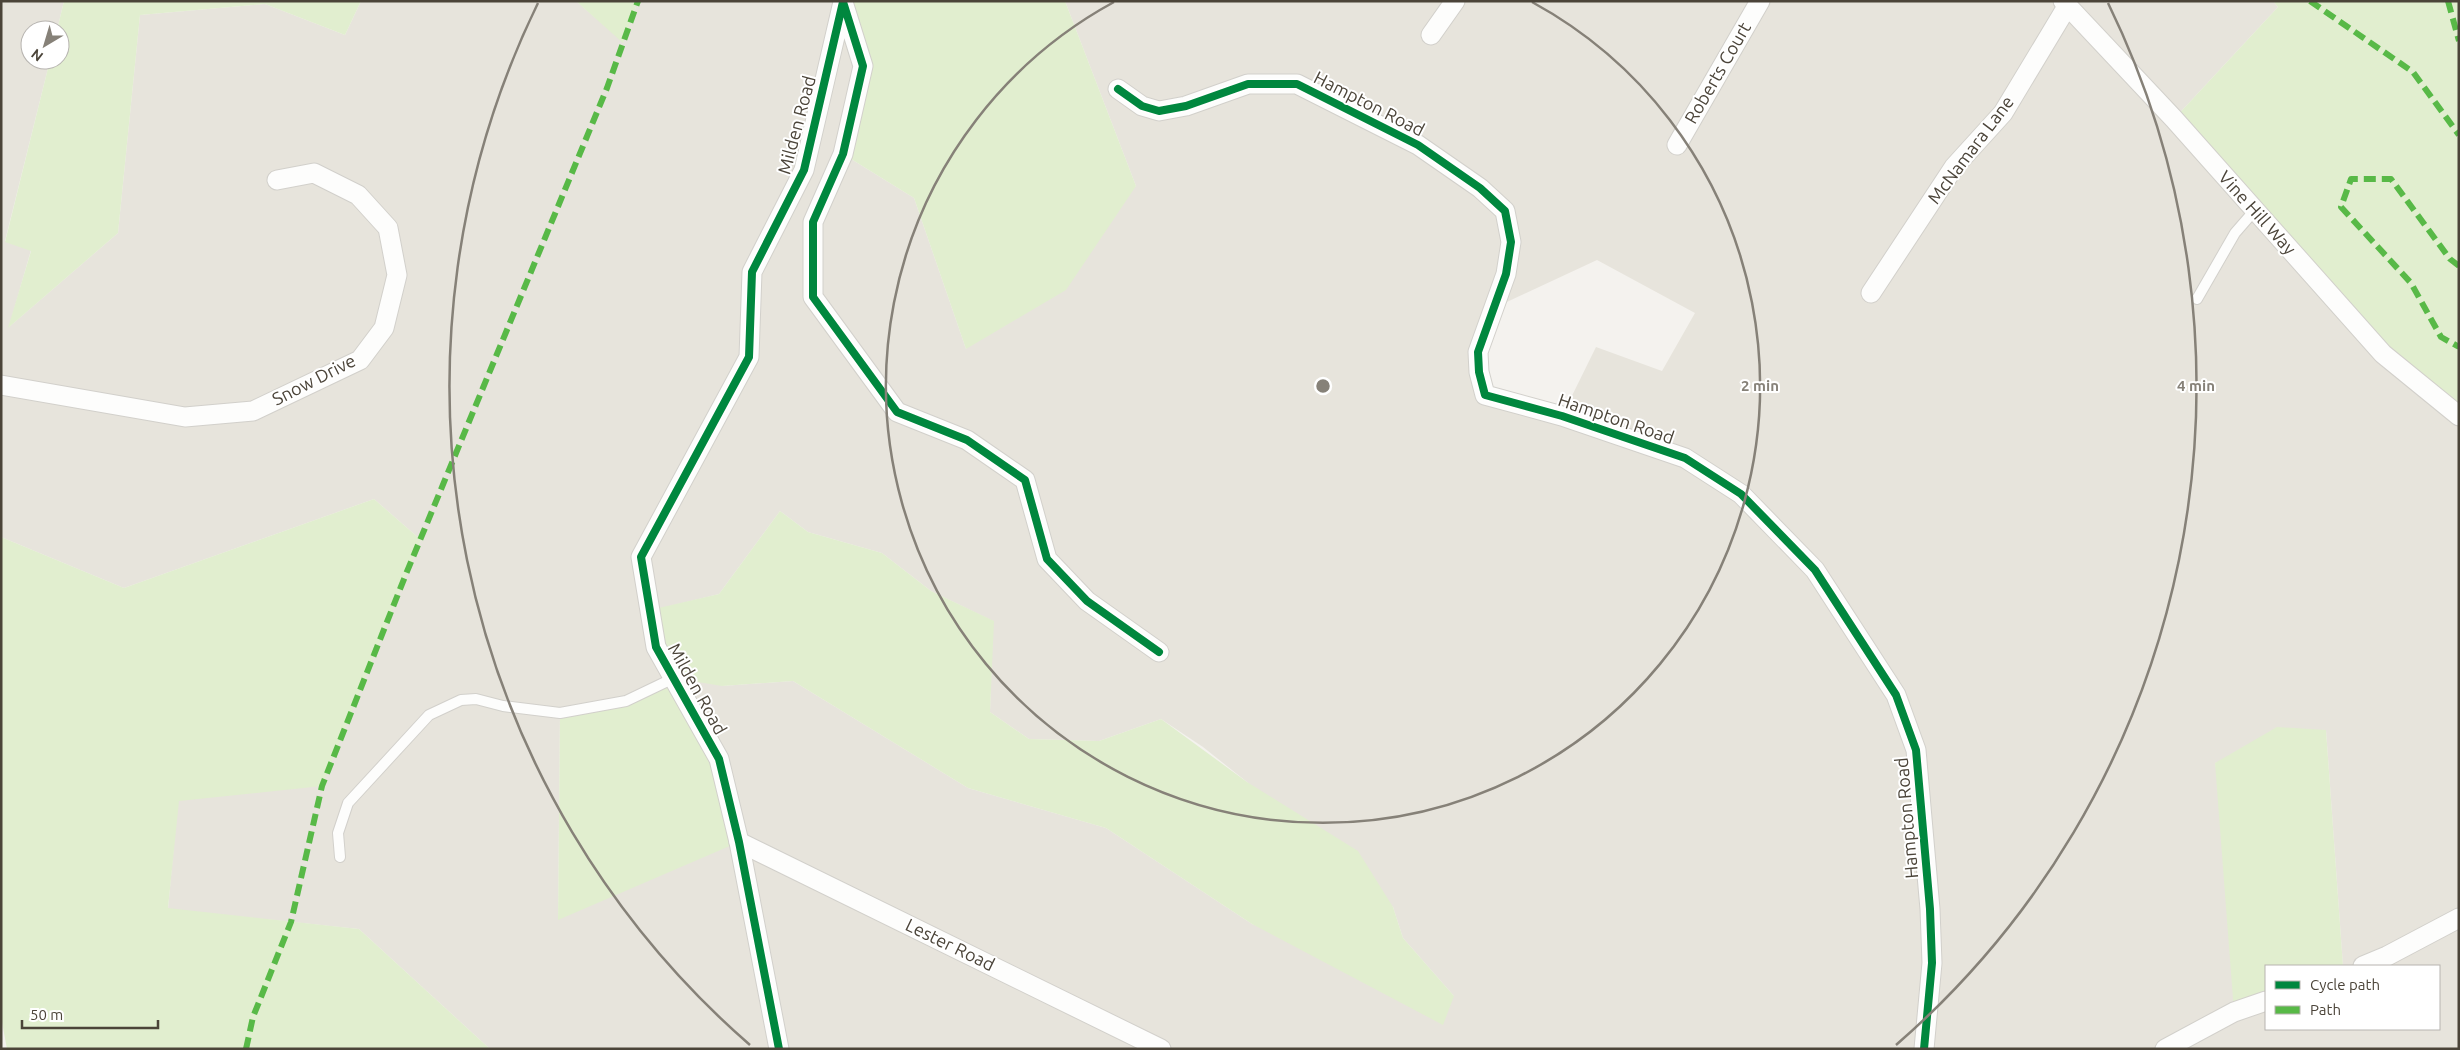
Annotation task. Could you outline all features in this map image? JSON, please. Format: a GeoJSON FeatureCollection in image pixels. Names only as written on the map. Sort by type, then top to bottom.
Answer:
{"type":"FeatureCollection","features":[{"type":"Feature","properties":{"kind":"street"},"geometry":{"type":"LineString","coordinates":[[1431,35],[1455,1]]}},
{"type":"Feature","properties":{"kind":"street","name":"Roberts Court"},"geometry":{"type":"LineString","coordinates":[[1677,145],[1760,1]]}},
{"type":"Feature","properties":{"kind":"street","name":"Milden Road"},"geometry":{"type":"LineString","coordinates":[[778,1049],[739,842],[719,759],[656,647],[641,558],[749,357],[752,272],[804,170],[843,2],[863,66],[842,154],[813,222],[813,298],[897,412],[968,440],[1025,480],[1047,559],[1088,601],[1159,652]]}},
{"type":"Feature","properties":{"kind":"street","name":"Vine Hill Way"},"geometry":{"type":"LineString","coordinates":[[2066,3],[2255,210],[2383,354],[2459,416]]}},
{"type":"Feature","properties":{"kind":"street","name":"McNamara Lane"},"geometry":{"type":"LineString","coordinates":[[1872,293],[1954,167],[2003,112],[2066,3]]}},
{"type":"Feature","properties":{"kind":"street","name":"Hampton Road"},"geometry":{"type":"LineString","coordinates":[[1118,89],[1142,106],[1159,111],[1186,106],[1248,84],[1296,84],[1418,145],[1434,156],[1480,188],[1505,210],[1511,242],[1506,274],[1478,352],[1479,372],[1485,395],[1562,416],[1685,458],[1741,494],[1814,570],[1896,695],[1916,750],[1931,918],[1932,963],[1924,1049]]}},
{"type":"Feature","properties":{"kind":"street","name":"Snow Drive"},"geometry":{"type":"LineString","coordinates":[[1,385],[185,417],[253,411],[360,360],[384,328],[397,275],[388,228],[358,195],[314,173],[277,180]]}},
{"type":"Feature","properties":{"kind":"street","name":"Lester Road"},"geometry":{"type":"LineString","coordinates":[[739,842],[1161,1049]]}},
{"type":"Feature","properties":{"kind":"street"},"geometry":{"type":"LineString","coordinates":[[2365,965],[2387,956],[2459,918]]}},
{"type":"Feature","properties":{"kind":"street"},"geometry":{"type":"LineString","coordinates":[[2165,1049],[2185,1036],[2234,1012],[2265,1001]]}},
{"type":"Feature","properties":{"kind":"lane"},"geometry":{"type":"LineString","coordinates":[[2196,299],[2235,233],[2255,210]]}},
{"type":"Feature","properties":{"kind":"lane"},"geometry":{"type":"LineString","coordinates":[[340,857],[338,832],[348,803],[429,715],[461,700],[476,699],[503,706],[560,713],[626,701],[674,678]]}},
{"type":"Feature","properties":{"kind":"shaded area"},"geometry":{"type":"Polygon","coordinates":[[[1,1],[64,1],[59,20],[20,20],[20,70],[48,70],[5,241],[31,250],[9,327],[118,233],[140,15],[265,4],[345,35],[361,1],[576,1],[623,42],[638,1],[844,1],[863,66],[843,154],[914,198],[966,349],[1136,186],[1065,1],[2273,1],[2278,7],[2174,119],[2448,409],[2459,403],[2459,1049],[490,1049],[359,929],[168,909],[178,801],[406,574],[421,540],[374,499],[124,588],[1,537],[1,1]],[[1597,260],[1494,308],[1479,372],[1485,395],[1562,416],[1596,347],[1662,371],[1695,313],[1597,260]],[[780,511],[719,594],[650,611],[722,686],[793,681],[968,788],[1106,828],[1252,924],[1454,996],[1403,938],[1393,907],[1247,782],[1203,747],[1161,719],[1099,741],[1029,739],[990,712],[993,621],[931,591],[882,553],[808,532],[780,511]],[[626,701],[560,713],[558,919],[626,701]],[[2326,730],[2215,763],[2265,996],[2265,1030],[2440,1030],[2440,965],[2343,965],[2326,730]]]}},
{"type":"Feature","properties":{"kind":"green space"},"geometry":{"type":"Polygon","coordinates":[[[64,1],[361,1],[345,35],[265,4],[140,15],[118,233],[8,328],[31,251],[5,242],[48,70],[70,70],[70,20],[59,20],[64,1]]]}},
{"type":"Feature","properties":{"kind":"green space"},"geometry":{"type":"Polygon","coordinates":[[[576,1],[638,1],[623,43],[576,1]]]}},
{"type":"Feature","properties":{"kind":"green space"},"geometry":{"type":"Polygon","coordinates":[[[844,1],[1065,1],[1136,186],[1066,290],[966,349],[914,198],[843,154],[863,66],[844,1]]]}},
{"type":"Feature","properties":{"kind":"green space"},"geometry":{"type":"Polygon","coordinates":[[[2273,1],[2459,1],[2459,403],[2448,409],[2174,119],[2278,7],[2273,1]]]}},
{"type":"Feature","properties":{"kind":"green space"},"geometry":{"type":"Polygon","coordinates":[[[374,499],[421,540],[322,786],[179,801],[168,908],[359,929],[490,1049],[7,1049],[1,1017],[1,537],[124,588],[374,499]]]}},
{"type":"Feature","properties":{"kind":"green space"},"geometry":{"type":"Polygon","coordinates":[[[780,511],[808,532],[882,553],[931,591],[994,621],[990,712],[1029,739],[1099,741],[1161,719],[1247,782],[1358,851],[1393,907],[1403,938],[1454,996],[1443,1025],[1252,924],[1106,828],[968,788],[793,681],[722,686],[674,678],[719,759],[739,842],[558,920],[560,713],[626,701],[673,678],[650,610],[719,594],[780,511]]]}},
{"type":"Feature","properties":{"kind":"green space"},"geometry":{"type":"Polygon","coordinates":[[[2277,727],[2326,730],[2343,965],[2265,965],[2265,1001],[2234,1012],[2215,763],[2277,727]]]}},
{"type":"Feature","properties":{"kind":"marked path"},"geometry":{"type":"LineString","coordinates":[[246,1049],[253,1017],[291,922],[322,786],[406,574],[607,88],[638,1]]}},
{"type":"Feature","properties":{"kind":"marked path"},"geometry":{"type":"LineString","coordinates":[[2310,1],[2413,72],[2459,135]]}},
{"type":"Feature","properties":{"kind":"marked path"},"geometry":{"type":"LineString","coordinates":[[2448,1],[2459,41]]}},
{"type":"Feature","properties":{"kind":"marked path"},"geometry":{"type":"LineString","coordinates":[[2459,266],[2450,259],[2391,179],[2351,179],[2341,207],[2411,283],[2441,337],[2459,347]]}},
{"type":"Feature","properties":{"kind":"cycle path"},"geometry":{"type":"LineString","coordinates":[[779,1049],[739,842],[719,759],[656,647],[641,557],[749,357],[752,272],[804,170],[843,2],[863,66],[843,154],[813,222],[813,297],[897,412],[967,440],[1025,480],[1047,559],[1087,601],[1159,652]]}},
{"type":"Feature","properties":{"kind":"cycle path"},"geometry":{"type":"LineString","coordinates":[[1118,89],[1142,106],[1159,111],[1186,106],[1248,84],[1297,84],[1418,145],[1480,188],[1505,211],[1511,242],[1506,274],[1478,352],[1479,372],[1485,395],[1562,416],[1685,458],[1741,494],[1815,570],[1896,695],[1916,750],[1930,909],[1932,963],[1924,1049]]}}]}
